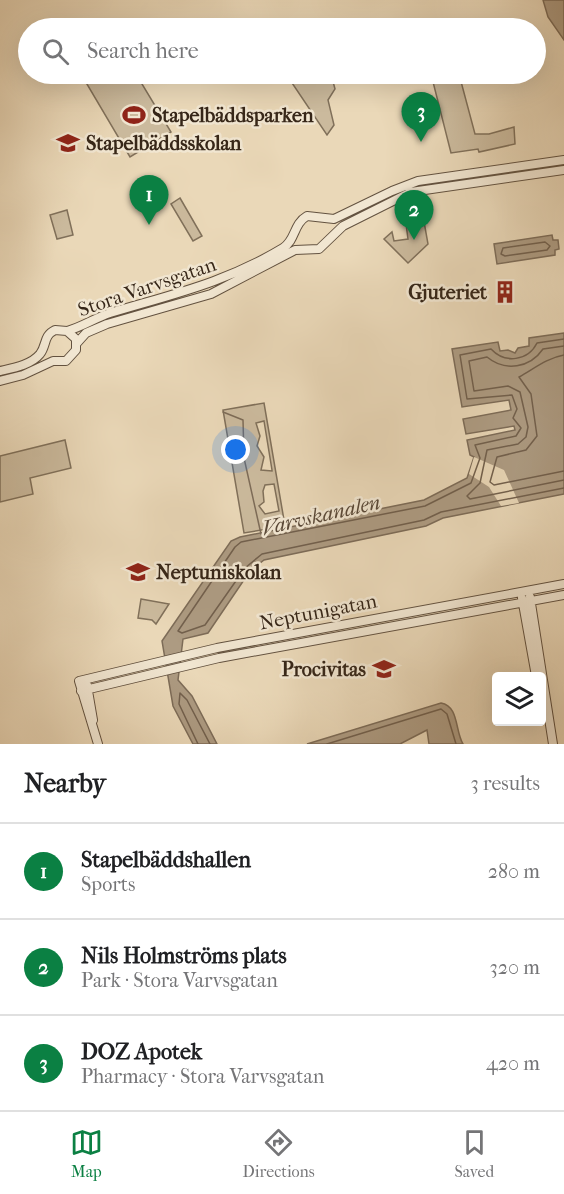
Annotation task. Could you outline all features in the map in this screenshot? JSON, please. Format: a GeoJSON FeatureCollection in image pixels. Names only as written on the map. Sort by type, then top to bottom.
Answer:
{"type":"FeatureCollection","features":[{"type":"Feature","properties":{"kind":"street","name":"Stora Varvsgatan"},"geometry":{"type":"LineString","coordinates":[[67,331],[104,315],[183,294],[227,277],[286,246],[295,234],[298,223],[305,217],[339,218],[385,194],[418,181],[564,160]]}},
{"type":"Feature","properties":{"kind":"street","name":"Stora Varvsgatan"},"geometry":{"type":"LineString","coordinates":[[0,381],[23,375],[53,360],[62,362],[69,360],[76,350],[77,343],[86,333],[106,324],[211,294],[295,250],[320,249],[329,237],[343,226],[411,192],[564,170]]}},
{"type":"Feature","properties":{"kind":"street"},"geometry":{"type":"LineString","coordinates":[[323,219],[328,226],[329,237]]}},
{"type":"Feature","properties":{"kind":"street"},"geometry":{"type":"LineString","coordinates":[[295,234],[298,244],[304,248]]}},
{"type":"Feature","properties":{"kind":"street","name":"Stora Varvsgatan"},"geometry":{"type":"LineString","coordinates":[[0,371],[28,363],[38,356],[44,348],[46,337],[59,329],[67,331],[77,343]]}},
{"type":"Feature","properties":{"kind":"street"},"geometry":{"type":"LineString","coordinates":[[44,348],[53,360]]}},
{"type":"Feature","properties":{"kind":"street","name":"Neptunigatan"},"geometry":{"type":"LineString","coordinates":[[564,584],[182,655],[82,680],[84,690],[181,666],[564,595]]}},
{"type":"Feature","properties":{"kind":"street"},"geometry":{"type":"LineString","coordinates":[[525,591],[550,741]]}},
{"type":"Feature","properties":{"kind":"street"},"geometry":{"type":"LineString","coordinates":[[527,601],[536,672]]}},
{"type":"Feature","properties":{"kind":"street"},"geometry":{"type":"LineString","coordinates":[[84,690],[98,744]]}},
{"type":"Feature","properties":{"kind":"street"},"geometry":{"type":"LineString","coordinates":[[546,725],[550,741]]}},
{"type":"Feature","properties":{"kind":"shaded area","name":"Stapelbäddsparken"},"geometry":{"type":"Polygon","coordinates":[[[87,84],[142,84],[171,132],[130,157],[87,84]]]}},
{"type":"Feature","properties":{"kind":"shaded area"},"geometry":{"type":"Polygon","coordinates":[[[293,84],[334,84],[335,89],[328,100],[334,125],[327,135],[293,84]]]}},
{"type":"Feature","properties":{"kind":"shaded area"},"geometry":{"type":"Polygon","coordinates":[[[434,84],[462,84],[475,134],[489,134],[514,127],[515,144],[479,152],[478,149],[451,153],[434,84]]]}},
{"type":"Feature","properties":{"kind":"shaded area"},"geometry":{"type":"Polygon","coordinates":[[[180,198],[202,236],[193,241],[171,204],[180,198]]]}},
{"type":"Feature","properties":{"kind":"shaded area"},"geometry":{"type":"Polygon","coordinates":[[[67,210],[73,235],[57,239],[50,215],[67,210]]]}},
{"type":"Feature","properties":{"kind":"shaded area"},"geometry":{"type":"Polygon","coordinates":[[[423,216],[428,244],[408,263],[384,239],[392,232],[394,241],[408,239],[406,224],[423,216]]]}},
{"type":"Feature","properties":{"kind":"shaded area"},"geometry":{"type":"Polygon","coordinates":[[[264,403],[285,526],[244,533],[223,410],[264,403]],[[264,421],[256,423],[260,436],[257,446],[264,457],[261,470],[272,471],[272,470],[264,421]],[[274,484],[265,485],[263,491],[264,502],[259,506],[265,514],[279,511],[274,484]]]}},
{"type":"Feature","properties":{"kind":"shaded area"},"geometry":{"type":"Polygon","coordinates":[[[65,440],[71,468],[30,478],[33,494],[0,502],[0,456],[65,440]]]}},
{"type":"Feature","properties":{"kind":"shaded area"},"geometry":{"type":"Polygon","coordinates":[[[141,599],[169,604],[156,624],[152,620],[138,618],[141,599]]]}},
{"type":"Feature","properties":{"kind":"water"},"geometry":{"type":"Polygon","coordinates":[[[543,0],[564,0],[564,40],[548,17],[543,0]]]}},
{"type":"Feature","properties":{"kind":"water"},"geometry":{"type":"Polygon","coordinates":[[[552,235],[553,240],[558,240],[559,249],[555,250],[555,255],[497,264],[494,244],[552,235]]]}},
{"type":"Feature","properties":{"kind":"water"},"geometry":{"type":"Polygon","coordinates":[[[564,333],[564,494],[443,518],[426,526],[264,560],[250,571],[208,633],[183,639],[178,680],[192,696],[217,744],[193,744],[173,706],[162,641],[231,541],[240,537],[424,500],[467,478],[474,457],[470,455],[467,440],[515,430],[514,426],[466,434],[463,419],[511,410],[509,400],[462,407],[452,349],[498,342],[500,351],[508,350],[515,353],[518,348],[529,346],[529,338],[564,333]]]}},
{"type":"Feature","properties":{"kind":"water"},"geometry":{"type":"Polygon","coordinates":[[[441,703],[447,705],[454,714],[463,744],[429,744],[427,730],[400,744],[307,744],[441,703]]]}},
{"type":"Feature","properties":{"kind":"pier"},"geometry":{"type":"Polygon","coordinates":[[[474,457],[504,470],[519,503],[501,506],[489,487],[469,474],[474,457]]]}},
{"type":"Feature","properties":{"kind":"waterway","name":"Varvskanalen"},"geometry":{"type":"LineString","coordinates":[[223,412],[243,420],[244,458],[261,534]]}},
{"type":"Feature","properties":{"kind":"place","name":"Stapelbäddsparken"},"geometry":{"type":"Point","coordinates":[134,115]}},
{"type":"Feature","properties":{"kind":"place","name":"DOZ Apotek"},"geometry":{"type":"Point","coordinates":[421,142]}},
{"type":"Feature","properties":{"kind":"place","name":"Stapelbäddsskolan"},"geometry":{"type":"Point","coordinates":[68,143]}},
{"type":"Feature","properties":{"kind":"place","name":"Stapelbäddshallen"},"geometry":{"type":"Point","coordinates":[149,225]}},
{"type":"Feature","properties":{"kind":"place","name":"Nils Holmströms plats"},"geometry":{"type":"Point","coordinates":[414,240]}},
{"type":"Feature","properties":{"kind":"place","name":"Gjuteriet"},"geometry":{"type":"Point","coordinates":[505,292]}},
{"type":"Feature","properties":{"kind":"place","name":"Neptuniskolan"},"geometry":{"type":"Point","coordinates":[138,572]}},
{"type":"Feature","properties":{"kind":"place","name":"Procivitas"},"geometry":{"type":"Point","coordinates":[384,669]}}]}
